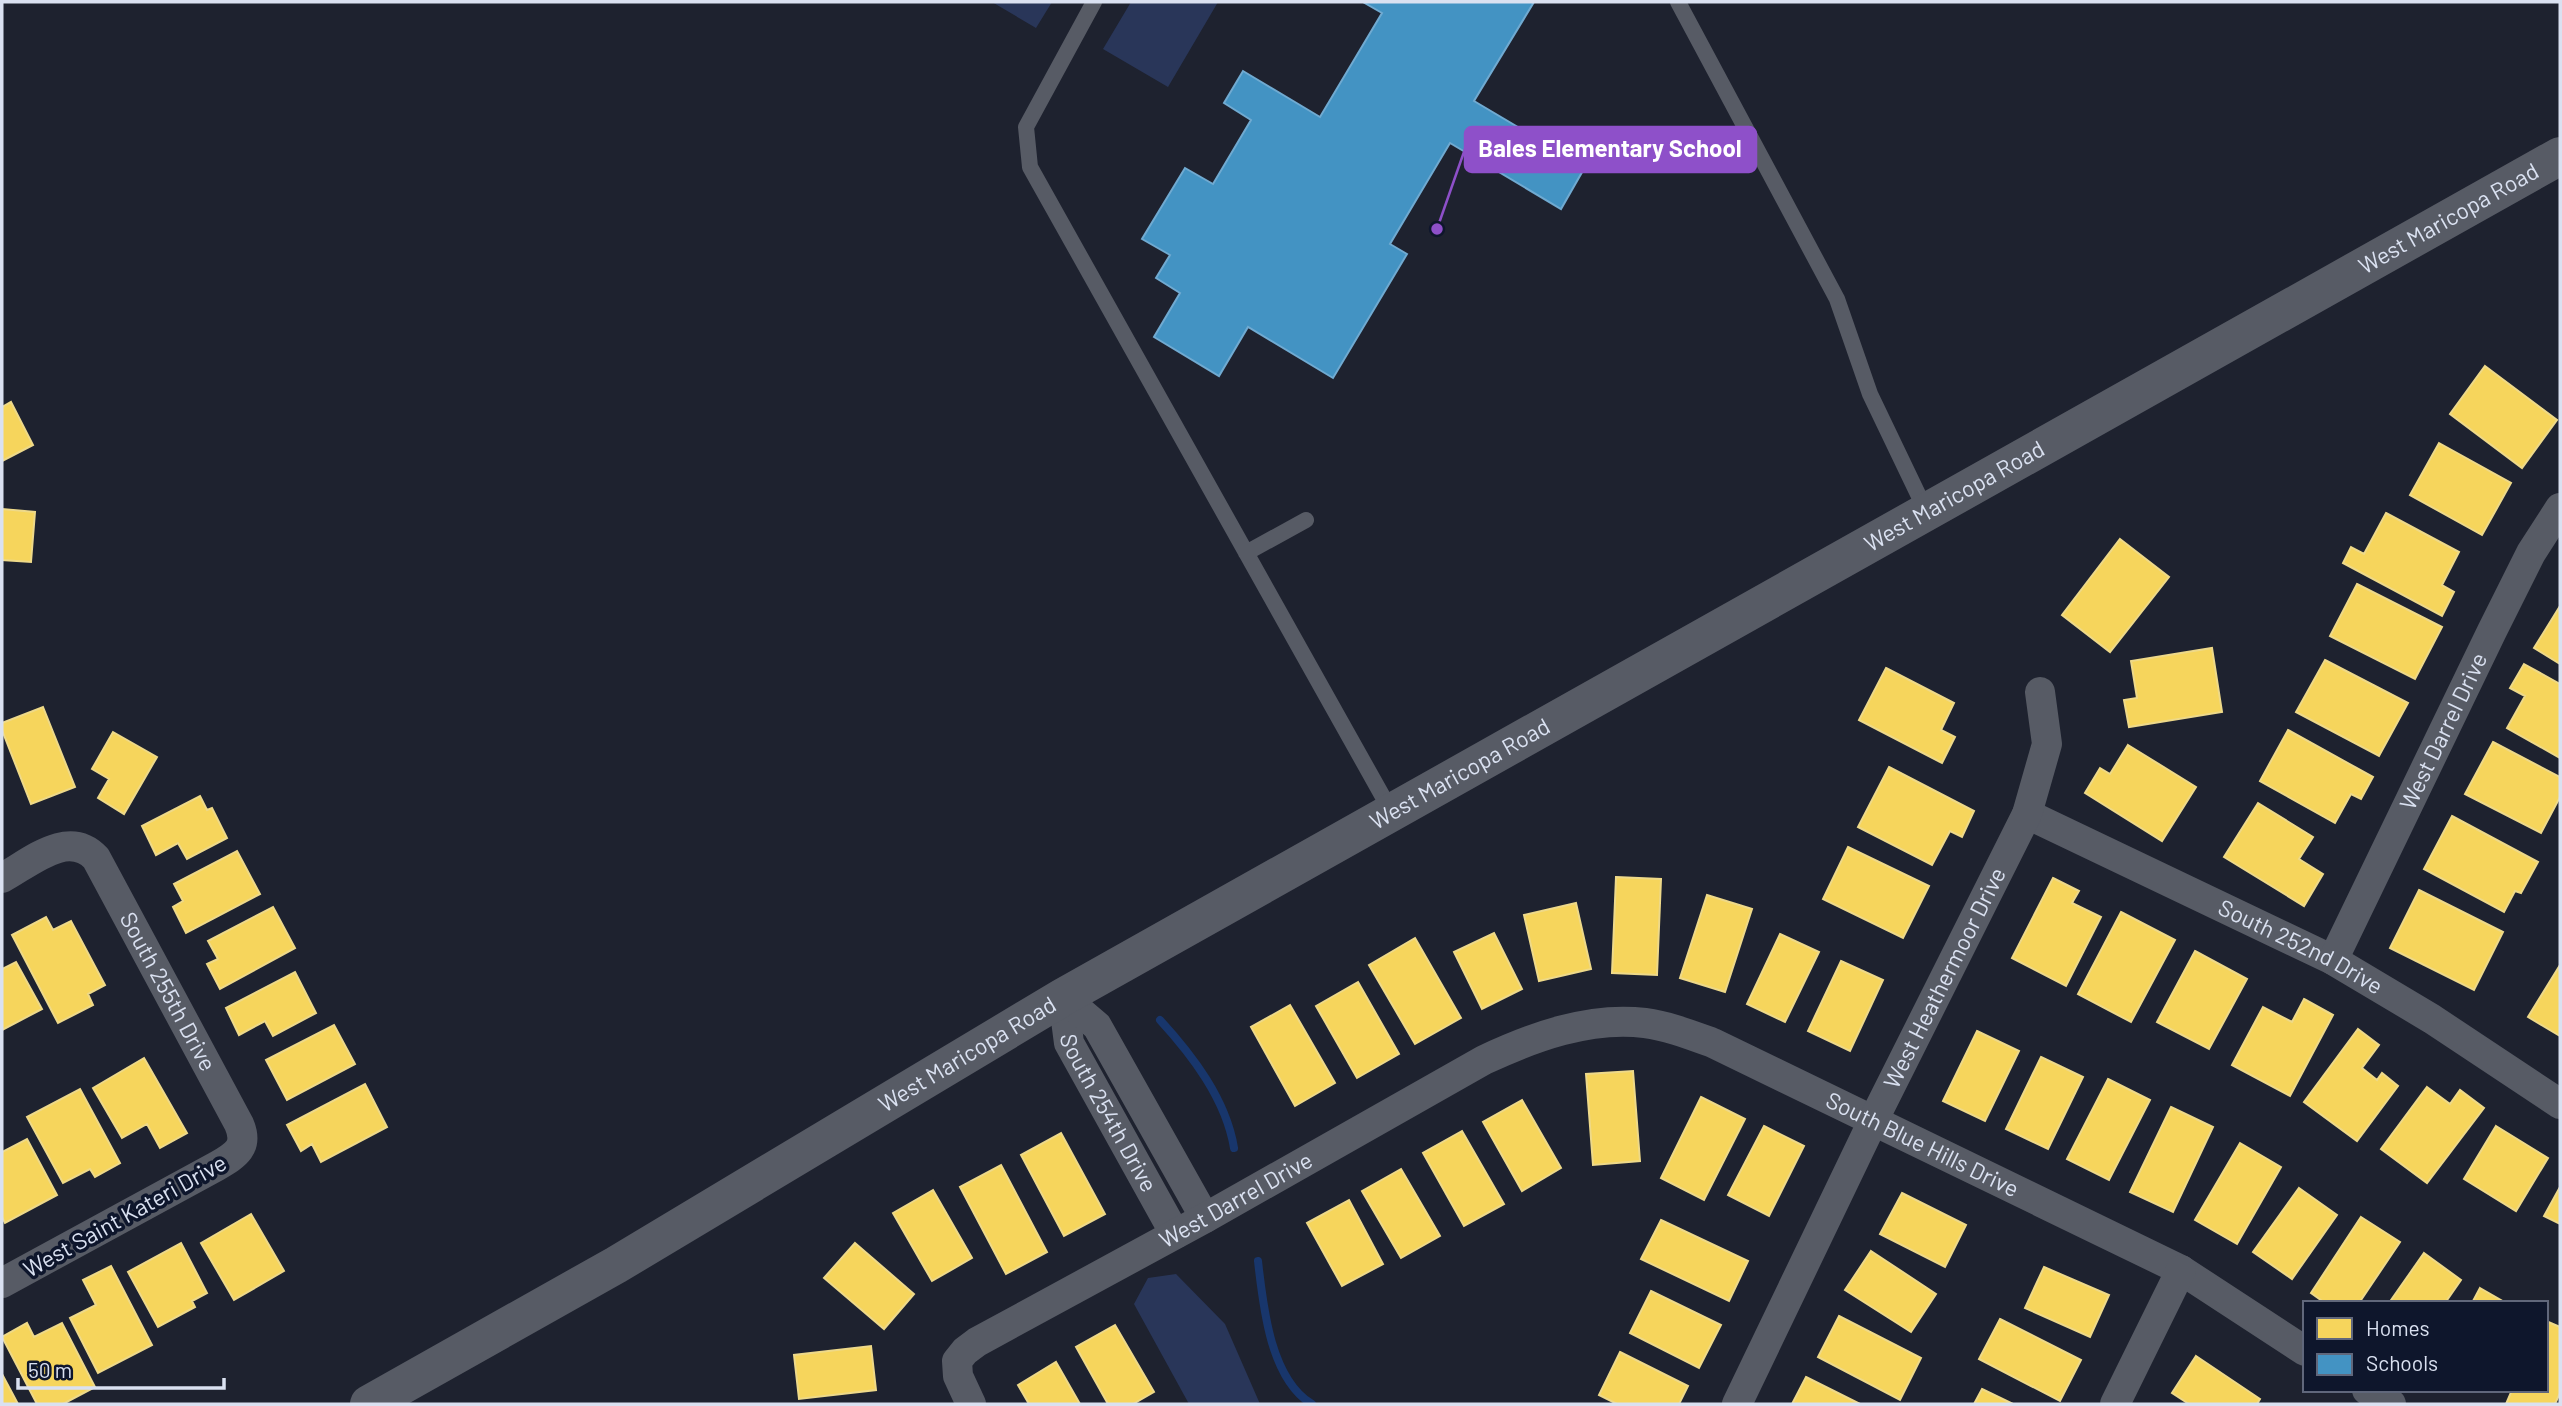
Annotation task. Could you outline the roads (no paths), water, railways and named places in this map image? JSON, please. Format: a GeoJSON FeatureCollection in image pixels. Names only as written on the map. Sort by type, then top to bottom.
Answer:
{"type":"FeatureCollection","features":[{"type":"Feature","properties":{"kind":"street","name":"West Maricopa Road"},"geometry":{"type":"LineString","coordinates":[[369,1404],[616,1265],[1063,997],[2560,156]]}},
{"type":"Feature","properties":{"kind":"street","name":"West Darrel Drive"},"geometry":{"type":"LineString","coordinates":[[2333,960],[2531,553],[2560,508]]}},
{"type":"Feature","properties":{"kind":"street","name":"West Heathermoor Drive"},"geometry":{"type":"LineString","coordinates":[[1737,1404],[1873,1121],[2027,814],[2047,744],[2040,692]]}},
{"type":"Feature","properties":{"kind":"street","name":"South 252nd Drive"},"geometry":{"type":"LineString","coordinates":[[2027,814],[2333,960],[2432,1019],[2560,1104]]}},
{"type":"Feature","properties":{"kind":"street","name":"South 255th Drive"},"geometry":{"type":"LineString","coordinates":[[2,878],[59,847],[73,845],[89,850],[103,870],[239,1124],[244,1143]]}},
{"type":"Feature","properties":{"kind":"street","name":"South 254th Drive"},"geometry":{"type":"LineString","coordinates":[[1063,997],[1097,1026],[1205,1218]]}},
{"type":"Feature","properties":{"kind":"street","name":"South 254th Drive"},"geometry":{"type":"LineString","coordinates":[[1063,997],[1069,1043],[1175,1234]]}},
{"type":"Feature","properties":{"kind":"street","name":"South Blue Hills Drive"},"geometry":{"type":"LineString","coordinates":[[1518,1044],[1567,1029],[1609,1023],[1646,1023],[1713,1043],[2181,1270],[2303,1350]]}},
{"type":"Feature","properties":{"kind":"street","name":"West Darrel Drive"},"geometry":{"type":"LineString","coordinates":[[971,1404],[958,1376],[957,1361],[977,1342],[1205,1218],[1484,1060],[1518,1044]]}},
{"type":"Feature","properties":{"kind":"street","name":"West Saint Kateri Drive"},"geometry":{"type":"LineString","coordinates":[[2,1283],[217,1166],[235,1155],[244,1143]]}},
{"type":"Feature","properties":{"kind":"street"},"geometry":{"type":"LineString","coordinates":[[2115,1404],[2181,1270]]}},
{"type":"Feature","properties":{"kind":"street"},"geometry":{"type":"LineString","coordinates":[[2370,1392],[2391,1404]]}},
{"type":"Feature","properties":{"kind":"lane"},"geometry":{"type":"LineString","coordinates":[[1094,2],[1026,127],[1030,167],[1392,813]]}},
{"type":"Feature","properties":{"kind":"lane"},"geometry":{"type":"LineString","coordinates":[[1678,2],[1837,299],[1870,394],[1927,513]]}},
{"type":"Feature","properties":{"kind":"lane"},"geometry":{"type":"LineString","coordinates":[[1246,553],[1306,520]]}},
{"type":"Feature","properties":{"kind":"waterway"},"geometry":{"type":"LineString","coordinates":[[1160,1020],[1184,1048],[1216,1095],[1224,1112],[1234,1148]]}},
{"type":"Feature","properties":{"kind":"waterway"},"geometry":{"type":"LineString","coordinates":[[1258,1261],[1266,1319],[1278,1359],[1298,1392],[1312,1404]]}},
{"type":"Feature","properties":{"kind":"place","name":"Bales Elementary School"},"geometry":{"type":"Point","coordinates":[1437,229]}}]}
